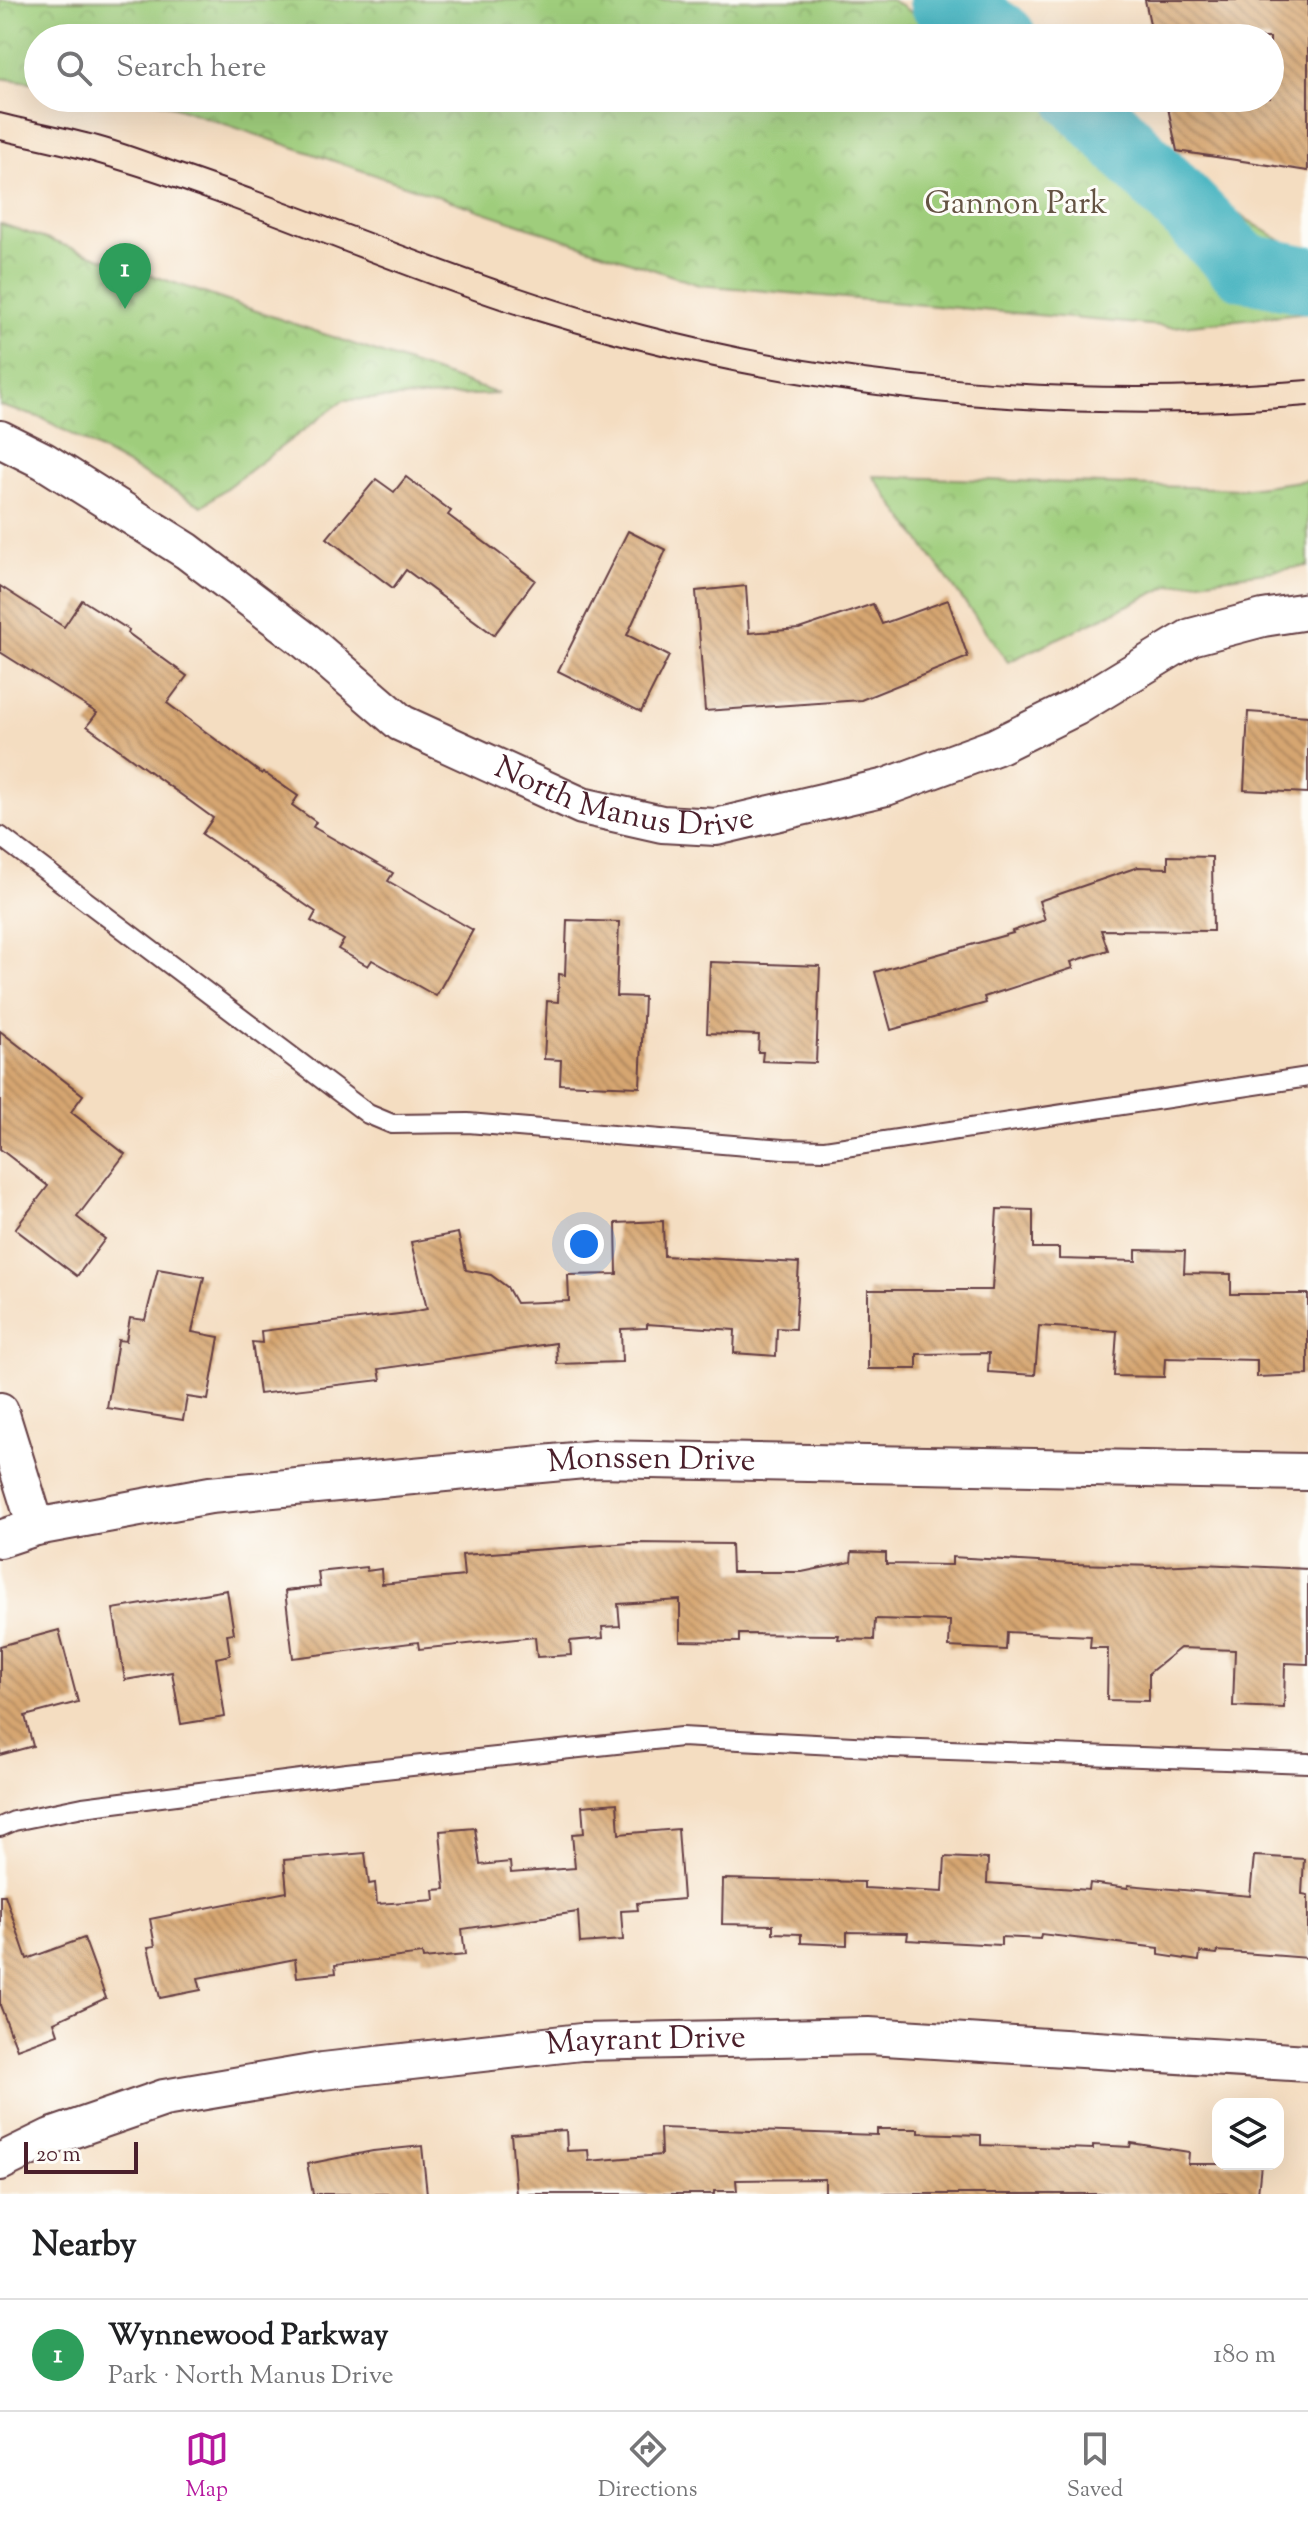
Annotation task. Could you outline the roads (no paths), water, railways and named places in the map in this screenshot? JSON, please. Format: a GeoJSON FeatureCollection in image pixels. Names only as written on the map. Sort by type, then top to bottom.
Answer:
{"type":"FeatureCollection","features":[{"type":"Feature","properties":{"kind":"street","name":"North Manus Drive"},"geometry":{"type":"LineString","coordinates":[[0,439],[44,461],[187,551],[306,641],[401,723],[582,806],[662,824],[716,827],[886,787],[995,747],[1062,714],[1191,637],[1263,618],[1308,611]]}},
{"type":"Feature","properties":{"kind":"street"},"geometry":{"type":"LineString","coordinates":[[0,1411],[36,1527]]}},
{"type":"Feature","properties":{"kind":"street","name":"Monssen Drive"},"geometry":{"type":"LineString","coordinates":[[0,1539],[36,1527],[210,1495],[595,1459],[1308,1472]]}},
{"type":"Feature","properties":{"kind":"street","name":"Mayrant Drive"},"geometry":{"type":"LineString","coordinates":[[0,2162],[51,2137],[164,2098],[323,2071],[581,2042],[869,2036],[1308,2063]]}},
{"type":"Feature","properties":{"kind":"lane"},"geometry":{"type":"LineString","coordinates":[[0,836],[368,1114],[392,1124],[468,1123],[825,1150],[1308,1077]]}},
{"type":"Feature","properties":{"kind":"lane"},"geometry":{"type":"LineString","coordinates":[[0,1827],[14,1821],[83,1807],[347,1773],[681,1737],[908,1749],[1308,1763]]}},
{"type":"Feature","properties":{"kind":"waterway"},"geometry":{"type":"LineString","coordinates":[[943,0],[981,24]]}},
{"type":"Feature","properties":{"kind":"waterway"},"geometry":{"type":"LineString","coordinates":[[1093,112],[1244,267],[1308,280]]}},
{"type":"Feature","properties":{"kind":"tram line"},"geometry":{"type":"LineString","coordinates":[[0,113],[117,142],[529,291],[643,325],[724,344],[807,360],[973,381],[1141,387],[1308,380]]}},
{"type":"Feature","properties":{"kind":"tram line"},"geometry":{"type":"LineString","coordinates":[[0,140],[87,160],[150,180],[506,311],[603,340],[702,364],[802,384],[1003,408],[1207,412],[1308,406]]}},
{"type":"Feature","properties":{"kind":"place","name":"Wynnewood Parkway"},"geometry":{"type":"Point","coordinates":[125,309]}},
{"type":"Feature","properties":{"kind":"park label","name":"Gannon Park"},"geometry":{"type":"Point","coordinates":[1016,205]}}]}
